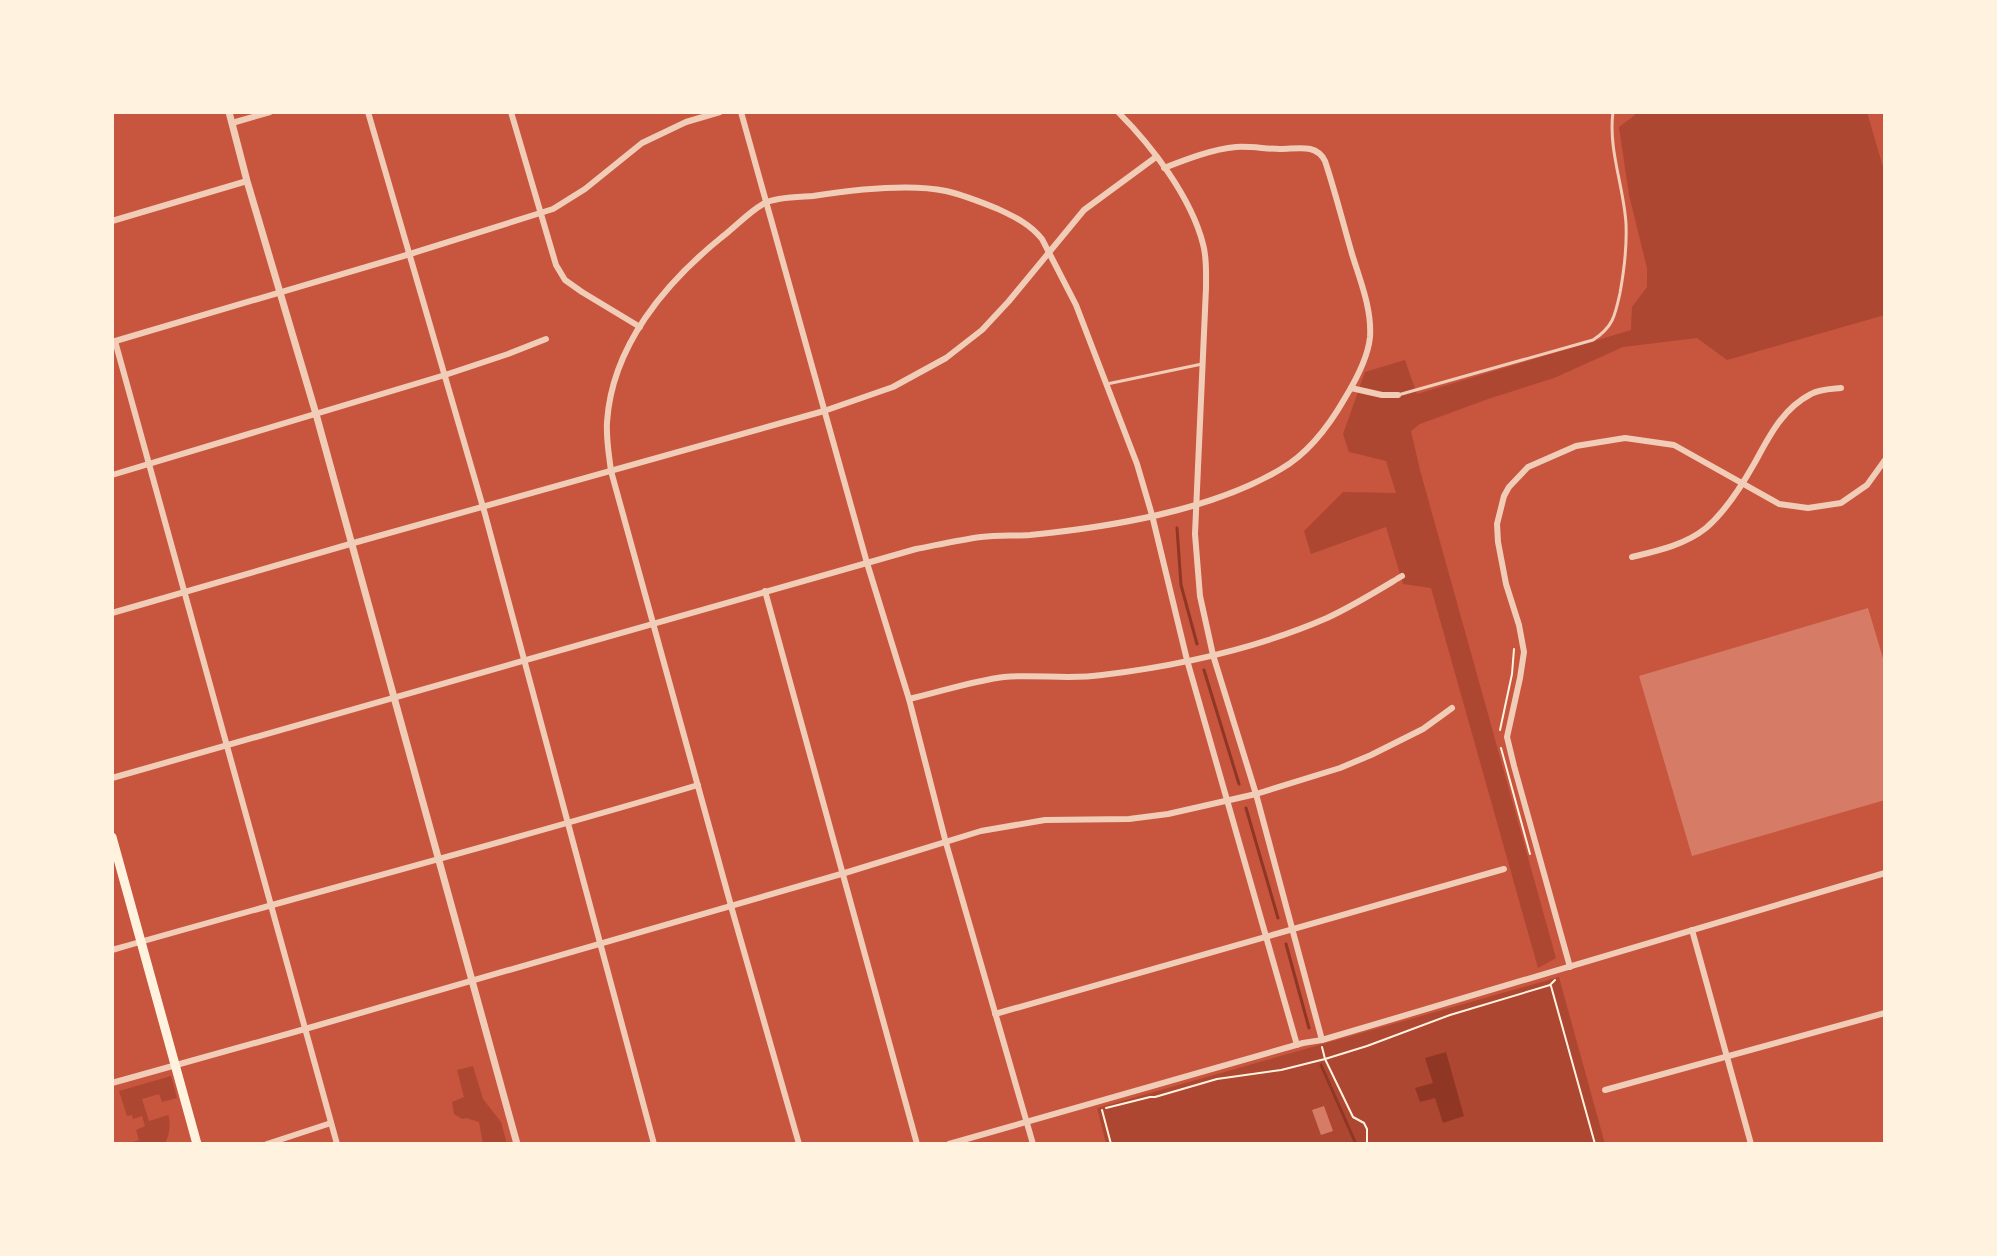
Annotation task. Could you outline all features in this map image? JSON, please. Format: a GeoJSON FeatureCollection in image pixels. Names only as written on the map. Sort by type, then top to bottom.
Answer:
{"type":"FeatureCollection","features":[{"type":"Feature","properties":{"kind":"main road"},"geometry":{"type":"LineString","coordinates":[[112,837],[197,1144]]}},
{"type":"Feature","properties":{"kind":"street"},"geometry":{"type":"LineString","coordinates":[[229,112],[316,414],[517,1144]]}},
{"type":"Feature","properties":{"kind":"street"},"geometry":{"type":"LineString","coordinates":[[232,123],[270,112]]}},
{"type":"Feature","properties":{"kind":"street"},"geometry":{"type":"LineString","coordinates":[[368,112],[525,660],[654,1144]]}},
{"type":"Feature","properties":{"kind":"street"},"geometry":{"type":"LineString","coordinates":[[511,112],[556,265],[565,280],[640,327]]}},
{"type":"Feature","properties":{"kind":"street"},"geometry":{"type":"LineString","coordinates":[[337,1144],[114,342],[553,209],[575,196],[642,143],[686,122],[720,112]]}},
{"type":"Feature","properties":{"kind":"street"},"geometry":{"type":"LineString","coordinates":[[741,112],[1033,1144]]}},
{"type":"Feature","properties":{"kind":"street"},"geometry":{"type":"LineString","coordinates":[[1118,112],[1138,132],[1164,168],[1194,218],[1205,254],[1195,534],[1198,581],[1213,655],[1256,794],[1322,1040]]}},
{"type":"Feature","properties":{"kind":"street"},"geometry":{"type":"LineString","coordinates":[[112,778],[916,549],[982,537],[1087,529],[1196,506],[1282,469],[1304,452],[1331,423],[1351,388],[1367,351],[1370,334],[1367,307],[1322,154],[1304,147],[1238,147],[1221,149],[1164,168]]}},
{"type":"Feature","properties":{"kind":"street"},"geometry":{"type":"LineString","coordinates":[[112,613],[824,411],[893,387],[946,358],[982,330],[1084,210],[1156,157]]}},
{"type":"Feature","properties":{"kind":"street"},"geometry":{"type":"LineString","coordinates":[[112,221],[247,181]]}},
{"type":"Feature","properties":{"kind":"street"},"geometry":{"type":"LineString","coordinates":[[799,1144],[611,471],[607,435],[617,374],[640,327],[683,271],[766,202],[847,191],[943,191],[1016,217],[1035,231],[1050,252],[1072,295],[1137,464],[1187,660],[1297,1045]]}},
{"type":"Feature","properties":{"kind":"street"},"geometry":{"type":"LineString","coordinates":[[112,475],[445,375],[546,339]]}},
{"type":"Feature","properties":{"kind":"street"},"geometry":{"type":"LineString","coordinates":[[1351,388],[1398,395]]}},
{"type":"Feature","properties":{"kind":"street"},"geometry":{"type":"LineString","coordinates":[[1632,557],[1682,542],[1704,529],[1726,508],[1769,434],[1790,408],[1814,392],[1841,388]]}},
{"type":"Feature","properties":{"kind":"street"},"geometry":{"type":"LineString","coordinates":[[1570,967],[1507,737],[1524,652],[1498,542],[1497,524],[1504,496],[1528,467],[1576,446],[1625,438],[1674,445],[1779,504],[1808,508],[1841,503],[1867,485],[1885,460]]}},
{"type":"Feature","properties":{"kind":"street"},"geometry":{"type":"LineString","coordinates":[[909,699],[1004,677],[1080,678],[1213,655],[1327,618],[1402,576]]}},
{"type":"Feature","properties":{"kind":"street"},"geometry":{"type":"LineString","coordinates":[[765,591],[917,1144]]}},
{"type":"Feature","properties":{"kind":"street"},"geometry":{"type":"LineString","coordinates":[[112,1083],[843,874],[981,831],[1045,820],[1168,814],[1256,794],[1371,755],[1423,729],[1452,708]]}},
{"type":"Feature","properties":{"kind":"street"},"geometry":{"type":"LineString","coordinates":[[112,950],[698,785]]}},
{"type":"Feature","properties":{"kind":"street"},"geometry":{"type":"LineString","coordinates":[[995,1014],[1504,869]]}},
{"type":"Feature","properties":{"kind":"street"},"geometry":{"type":"LineString","coordinates":[[949,1144],[1322,1040],[1885,873]]}},
{"type":"Feature","properties":{"kind":"street"},"geometry":{"type":"LineString","coordinates":[[1692,930],[1751,1144]]}},
{"type":"Feature","properties":{"kind":"street"},"geometry":{"type":"LineString","coordinates":[[1605,1090],[1885,1013]]}},
{"type":"Feature","properties":{"kind":"street"},"geometry":{"type":"LineString","coordinates":[[267,1144],[331,1123]]}},
{"type":"Feature","properties":{"kind":"lane"},"geometry":{"type":"LineString","coordinates":[[1398,395],[1593,340],[1606,332],[1615,316],[1624,271],[1626,224],[1613,141],[1613,112]]}},
{"type":"Feature","properties":{"kind":"lane"},"geometry":{"type":"LineString","coordinates":[[1107,384],[1203,364]]}},
{"type":"Feature","properties":{"kind":"path"},"geometry":{"type":"LineString","coordinates":[[1111,1144],[1101,1109],[1217,1079],[1281,1070],[1325,1059],[1450,1015],[1550,985],[1555,978]]}},
{"type":"Feature","properties":{"kind":"path"},"geometry":{"type":"LineString","coordinates":[[1550,985],[1595,1144]]}},
{"type":"Feature","properties":{"kind":"path"},"geometry":{"type":"LineString","coordinates":[[1322,1040],[1325,1059],[1353,1117],[1364,1123],[1367,1129],[1367,1144]]}},
{"type":"Feature","properties":{"kind":"shaded area"},"geometry":{"type":"Polygon","coordinates":[[[1634,112],[1867,112],[1885,174],[1885,315],[1727,360],[1697,338],[1623,347],[1554,378],[1420,424],[1411,431],[1556,958],[1538,968],[1431,588],[1403,584],[1386,527],[1311,554],[1304,531],[1343,492],[1396,493],[1386,461],[1349,452],[1343,434],[1365,372],[1405,360],[1417,394],[1631,330],[1632,307],[1647,287],[1647,268],[1629,195],[1619,127],[1635,115],[1634,112]]]}},
{"type":"Feature","properties":{"kind":"shaded area"},"geometry":{"type":"Polygon","coordinates":[[[1559,977],[1605,1144],[1106,1144],[1097,1108],[1559,977]]]}},
{"type":"Feature","properties":{"kind":"shaded area"},"geometry":{"type":"Polygon","coordinates":[[[1446,1052],[1464,1116],[1443,1123],[1435,1098],[1420,1102],[1415,1088],[1433,1083],[1425,1058],[1446,1052]]]}},
{"type":"Feature","properties":{"kind":"shaded area"},"geometry":{"type":"Polygon","coordinates":[[[473,1066],[483,1099],[501,1122],[507,1144],[483,1144],[479,1122],[454,1114],[452,1102],[464,1097],[457,1070],[473,1066]]]}},
{"type":"Feature","properties":{"kind":"shaded area"},"geometry":{"type":"Polygon","coordinates":[[[171,1076],[177,1098],[162,1102],[159,1094],[142,1099],[149,1121],[168,1115],[166,1141],[164,1144],[133,1144],[139,1140],[136,1130],[145,1126],[142,1116],[133,1119],[132,1115],[127,1116],[119,1091],[171,1076]]]}},
{"type":"Feature","properties":{"kind":"building"},"geometry":{"type":"Polygon","coordinates":[[[1868,608],[1885,665],[1885,800],[1692,856],[1639,676],[1868,608]]]}},
{"type":"Feature","properties":{"kind":"building"},"geometry":{"type":"Polygon","coordinates":[[[1324,1106],[1333,1131],[1321,1135],[1312,1110],[1324,1106]]]}},
{"type":"Feature","properties":{"kind":"waterway"},"geometry":{"type":"LineString","coordinates":[[1177,528],[1181,585],[1197,644]]}},
{"type":"Feature","properties":{"kind":"waterway"},"geometry":{"type":"LineString","coordinates":[[1204,670],[1239,784]]}},
{"type":"Feature","properties":{"kind":"waterway"},"geometry":{"type":"LineString","coordinates":[[1246,808],[1278,918]]}},
{"type":"Feature","properties":{"kind":"waterway"},"geometry":{"type":"LineString","coordinates":[[1286,944],[1309,1028]]}},
{"type":"Feature","properties":{"kind":"waterway"},"geometry":{"type":"LineString","coordinates":[[1321,1065],[1356,1144]]}}]}
